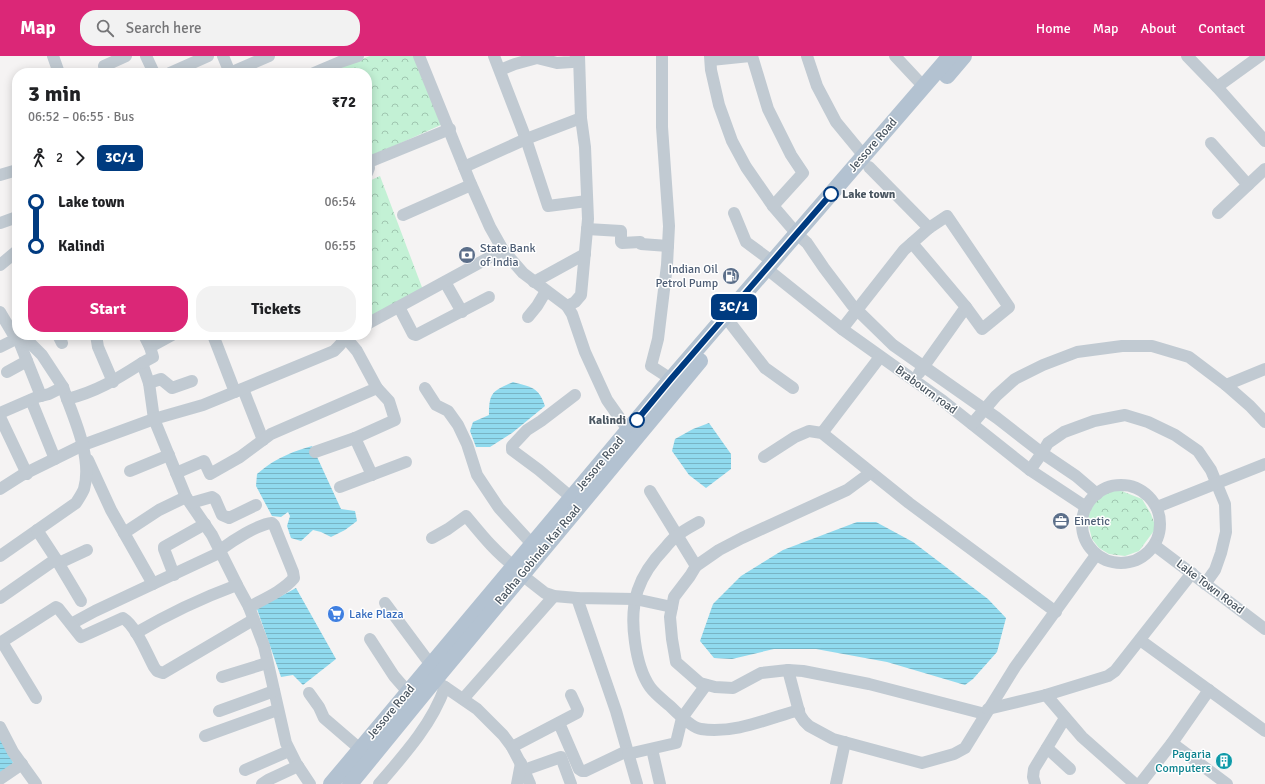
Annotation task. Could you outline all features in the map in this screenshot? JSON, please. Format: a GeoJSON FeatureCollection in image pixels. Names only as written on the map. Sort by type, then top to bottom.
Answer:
{"type":"FeatureCollection","features":[{"type":"Feature","properties":{"kind":"main road","name":"Jessore Road"},"geometry":{"type":"LineString","coordinates":[[867,161],[950,56]]}},
{"type":"Feature","properties":{"kind":"main road"},"geometry":{"type":"LineString","coordinates":[[772,269],[801,238],[867,161],[964,56]]}},
{"type":"Feature","properties":{"kind":"main road","name":"Jessore Road"},"geometry":{"type":"LineString","coordinates":[[331,784],[408,692],[434,676],[518,571],[532,544],[572,498],[632,435],[671,379],[728,321],[772,269]]}},
{"type":"Feature","properties":{"kind":"main road","name":"Radha Gobinda Kar Road"},"geometry":{"type":"LineString","coordinates":[[518,571],[728,321]]}},
{"type":"Feature","properties":{"kind":"main road"},"geometry":{"type":"LineString","coordinates":[[350,784],[434,676]]}},
{"type":"Feature","properties":{"kind":"street"},"geometry":{"type":"LineString","coordinates":[[53,56],[57,68]]}},
{"type":"Feature","properties":{"kind":"street"},"geometry":{"type":"LineString","coordinates":[[104,66],[126,56]]}},
{"type":"Feature","properties":{"kind":"street"},"geometry":{"type":"LineString","coordinates":[[146,56],[152,68]]}},
{"type":"Feature","properties":{"kind":"street"},"geometry":{"type":"LineString","coordinates":[[181,68],[208,56]]}},
{"type":"Feature","properties":{"kind":"street"},"geometry":{"type":"LineString","coordinates":[[223,56],[228,68]]}},
{"type":"Feature","properties":{"kind":"street"},"geometry":{"type":"LineString","coordinates":[[241,68],[269,56]]}},
{"type":"Feature","properties":{"kind":"street"},"geometry":{"type":"LineString","coordinates":[[326,68],[358,56]]}},
{"type":"Feature","properties":{"kind":"street"},"geometry":{"type":"LineString","coordinates":[[419,56],[450,129],[471,185],[490,227],[503,250],[523,274],[567,306],[572,314],[585,352],[607,400],[632,435]]}},
{"type":"Feature","properties":{"kind":"street"},"geometry":{"type":"LineString","coordinates":[[494,56],[526,139],[548,206],[587,201]]}},
{"type":"Feature","properties":{"kind":"street"},"geometry":{"type":"LineString","coordinates":[[662,56],[662,127],[669,226],[667,265],[658,339],[651,366],[671,379]]}},
{"type":"Feature","properties":{"kind":"street"},"geometry":{"type":"LineString","coordinates":[[774,206],[803,173],[791,155],[768,109],[751,56],[710,58],[711,70],[719,105],[732,141],[746,167],[774,206],[857,310],[893,345],[984,409],[1042,454],[1076,476],[1097,494]]}},
{"type":"Feature","properties":{"kind":"street"},"geometry":{"type":"LineString","coordinates":[[807,56],[817,86],[836,122],[867,161],[929,228]]}},
{"type":"Feature","properties":{"kind":"street"},"geometry":{"type":"LineString","coordinates":[[895,56],[924,87]]}},
{"type":"Feature","properties":{"kind":"street"},"geometry":{"type":"LineString","coordinates":[[1187,56],[1265,141]]}},
{"type":"Feature","properties":{"kind":"street"},"geometry":{"type":"LineString","coordinates":[[1217,87],[1260,56]]}},
{"type":"Feature","properties":{"kind":"street"},"geometry":{"type":"LineString","coordinates":[[500,70],[537,58],[557,63],[572,62],[579,57]]}},
{"type":"Feature","properties":{"kind":"street"},"geometry":{"type":"LineString","coordinates":[[567,306],[581,295],[587,229],[585,147],[581,118],[579,57]]}},
{"type":"Feature","properties":{"kind":"street"},"geometry":{"type":"LineString","coordinates":[[464,167],[526,139],[581,118]]}},
{"type":"Feature","properties":{"kind":"street"},"geometry":{"type":"LineString","coordinates":[[372,162],[450,129]]}},
{"type":"Feature","properties":{"kind":"street"},"geometry":{"type":"LineString","coordinates":[[1211,143],[1248,185]]}},
{"type":"Feature","properties":{"kind":"street"},"geometry":{"type":"LineString","coordinates":[[1218,213],[1265,170]]}},
{"type":"Feature","properties":{"kind":"street"},"geometry":{"type":"LineString","coordinates":[[0,175],[12,171]]}},
{"type":"Feature","properties":{"kind":"street"},"geometry":{"type":"LineString","coordinates":[[403,215],[471,185]]}},
{"type":"Feature","properties":{"kind":"street","name":"Brabourn road"},"geometry":{"type":"LineString","coordinates":[[734,213],[746,242],[772,269],[842,329],[972,424],[1030,470],[1086,507]]}},
{"type":"Feature","properties":{"kind":"street"},"geometry":{"type":"LineString","coordinates":[[842,329],[904,250],[929,228],[947,216],[1009,307],[982,329],[966,307],[912,243]]}},
{"type":"Feature","properties":{"kind":"street"},"geometry":{"type":"LineString","coordinates":[[0,223],[12,219]]}},
{"type":"Feature","properties":{"kind":"street"},"geometry":{"type":"LineString","coordinates":[[587,229],[621,231],[622,243],[640,242],[641,244],[668,246]]}},
{"type":"Feature","properties":{"kind":"street"},"geometry":{"type":"LineString","coordinates":[[372,321],[503,250]]}},
{"type":"Feature","properties":{"kind":"street"},"geometry":{"type":"LineString","coordinates":[[534,282],[585,254]]}},
{"type":"Feature","properties":{"kind":"street"},"geometry":{"type":"LineString","coordinates":[[0,265],[12,255]]}},
{"type":"Feature","properties":{"kind":"street"},"geometry":{"type":"LineString","coordinates":[[445,282],[462,312]]}},
{"type":"Feature","properties":{"kind":"street"},"geometry":{"type":"LineString","coordinates":[[528,317],[546,291]]}},
{"type":"Feature","properties":{"kind":"street"},"geometry":{"type":"LineString","coordinates":[[399,307],[414,335],[417,335],[489,297]]}},
{"type":"Feature","properties":{"kind":"street"},"geometry":{"type":"LineString","coordinates":[[913,380],[966,307]]}},
{"type":"Feature","properties":{"kind":"street"},"geometry":{"type":"LineString","coordinates":[[0,312],[12,331]]}},
{"type":"Feature","properties":{"kind":"street"},"geometry":{"type":"LineString","coordinates":[[728,321],[765,368],[793,388]]}},
{"type":"Feature","properties":{"kind":"street"},"geometry":{"type":"LineString","coordinates":[[0,347],[18,340],[29,342],[42,355],[63,387],[83,448],[111,510],[153,584]]}},
{"type":"Feature","properties":{"kind":"street"},"geometry":{"type":"LineString","coordinates":[[18,340],[27,362],[36,398],[55,460]]}},
{"type":"Feature","properties":{"kind":"street"},"geometry":{"type":"LineString","coordinates":[[99,340],[98,347],[113,382]]}},
{"type":"Feature","properties":{"kind":"street"},"geometry":{"type":"LineString","coordinates":[[67,399],[84,395],[113,382],[153,357],[146,340]]}},
{"type":"Feature","properties":{"kind":"street"},"geometry":{"type":"LineString","coordinates":[[150,347],[163,340]]}},
{"type":"Feature","properties":{"kind":"street"},"geometry":{"type":"LineString","coordinates":[[215,340],[263,440]]}},
{"type":"Feature","properties":{"kind":"street"},"geometry":{"type":"LineString","coordinates":[[0,489],[55,460],[83,448],[154,419],[203,405],[334,350],[340,346],[344,340]]}},
{"type":"Feature","properties":{"kind":"street"},"geometry":{"type":"LineString","coordinates":[[315,452],[355,438],[395,420],[389,401],[378,388],[350,340]]}},
{"type":"Feature","properties":{"kind":"street"},"geometry":{"type":"LineString","coordinates":[[972,424],[996,396],[1015,380],[1043,365],[1077,352],[1122,346],[1152,346],[1190,357],[1226,385],[1250,406],[1265,422]]}},
{"type":"Feature","properties":{"kind":"street"},"geometry":{"type":"LineString","coordinates":[[822,433],[880,357]]}},
{"type":"Feature","properties":{"kind":"street"},"geometry":{"type":"LineString","coordinates":[[7,372],[27,362]]}},
{"type":"Feature","properties":{"kind":"street"},"geometry":{"type":"LineString","coordinates":[[142,363],[149,383],[154,419],[188,500],[212,534],[236,585],[249,607],[264,646],[277,710],[286,743],[289,751],[310,784]]}},
{"type":"Feature","properties":{"kind":"street"},"geometry":{"type":"LineString","coordinates":[[1226,385],[1265,369]]}},
{"type":"Feature","properties":{"kind":"street"},"geometry":{"type":"LineString","coordinates":[[149,383],[161,379],[172,388],[192,381]]}},
{"type":"Feature","properties":{"kind":"street"},"geometry":{"type":"LineString","coordinates":[[0,413],[63,387]]}},
{"type":"Feature","properties":{"kind":"street"},"geometry":{"type":"LineString","coordinates":[[176,473],[204,461],[210,474],[240,457],[271,434],[378,388]]}},
{"type":"Feature","properties":{"kind":"street"},"geometry":{"type":"LineString","coordinates":[[425,388],[436,405],[448,411],[458,425],[481,480],[500,508],[532,544]]}},
{"type":"Feature","properties":{"kind":"street"},"geometry":{"type":"LineString","coordinates":[[572,498],[539,470],[512,450],[512,446],[527,430],[575,395]]}},
{"type":"Feature","properties":{"kind":"street"},"geometry":{"type":"LineString","coordinates":[[1030,470],[1048,443],[1064,432],[1094,420],[1125,415],[1148,422],[1174,435],[1198,450],[1211,470],[1224,504],[1226,532],[1215,570],[1206,584]]}},
{"type":"Feature","properties":{"kind":"street"},"geometry":{"type":"LineString","coordinates":[[0,417],[27,474]]}},
{"type":"Feature","properties":{"kind":"street"},"geometry":{"type":"LineString","coordinates":[[764,457],[795,437],[809,431],[822,433],[909,503],[1056,612]]}},
{"type":"Feature","properties":{"kind":"street"},"geometry":{"type":"LineString","coordinates":[[355,438],[372,475]]}},
{"type":"Feature","properties":{"kind":"street"},"geometry":{"type":"LineString","coordinates":[[0,556],[76,503],[83,491],[86,478],[83,448]]}},
{"type":"Feature","properties":{"kind":"street"},"geometry":{"type":"LineString","coordinates":[[130,472],[169,455]]}},
{"type":"Feature","properties":{"kind":"street"},"geometry":{"type":"LineString","coordinates":[[340,487],[406,462]]}},
{"type":"Feature","properties":{"kind":"street"},"geometry":{"type":"LineString","coordinates":[[1157,507],[1265,464]]}},
{"type":"Feature","properties":{"kind":"street"},"geometry":{"type":"LineString","coordinates":[[870,473],[847,490],[742,538],[719,550],[696,566],[674,597],[670,616],[676,662],[700,683],[715,687],[733,688],[761,673],[788,670],[803,671],[869,684],[987,712],[1108,676],[1115,670],[1140,640],[1192,573]]}},
{"type":"Feature","properties":{"kind":"street"},"geometry":{"type":"LineString","coordinates":[[1123,485],[1137,488],[1149,496],[1157,507],[1161,520],[1160,533],[1154,545],[1147,554],[1138,560],[1128,563],[1116,563],[1106,560],[1096,555],[1084,538],[1082,528],[1086,507],[1090,500],[1109,487],[1123,485]]}},
{"type":"Feature","properties":{"kind":"street"},"geometry":{"type":"LineString","coordinates":[[650,491],[696,566]]}},
{"type":"Feature","properties":{"kind":"street"},"geometry":{"type":"LineString","coordinates":[[124,533],[159,510],[188,500],[212,497],[215,499],[222,515],[228,518],[256,505]]}},
{"type":"Feature","properties":{"kind":"street"},"geometry":{"type":"LineString","coordinates":[[432,538],[466,516],[502,558],[545,592],[554,596],[635,599],[672,607]]}},
{"type":"Feature","properties":{"kind":"street"},"geometry":{"type":"LineString","coordinates":[[699,522],[677,535],[655,558],[644,574],[635,599],[633,628],[642,673],[651,688],[682,718],[699,729],[711,730],[747,726],[799,710]]}},
{"type":"Feature","properties":{"kind":"street"},"geometry":{"type":"LineString","coordinates":[[71,624],[94,611],[174,575],[220,551],[229,544],[264,524],[272,523],[293,572],[294,578],[280,590],[249,607]]}},
{"type":"Feature","properties":{"kind":"street"},"geometry":{"type":"LineString","coordinates":[[174,575],[164,547],[205,524]]}},
{"type":"Feature","properties":{"kind":"street"},"geometry":{"type":"LineString","coordinates":[[37,530],[58,561],[80,600]]}},
{"type":"Feature","properties":{"kind":"street","name":"Lake Town Road"},"geometry":{"type":"LineString","coordinates":[[1154,545],[1206,584],[1263,623]]}},
{"type":"Feature","properties":{"kind":"street"},"geometry":{"type":"LineString","coordinates":[[0,598],[58,561],[87,550]]}},
{"type":"Feature","properties":{"kind":"street"},"geometry":{"type":"LineString","coordinates":[[788,670],[799,710],[804,721],[809,726],[833,739],[922,763],[954,754],[965,748],[1015,667],[1096,555]]}},
{"type":"Feature","properties":{"kind":"street"},"geometry":{"type":"LineString","coordinates":[[136,633],[210,595],[236,585]]}},
{"type":"Feature","properties":{"kind":"street"},"geometry":{"type":"LineString","coordinates":[[463,699],[554,596]]}},
{"type":"Feature","properties":{"kind":"street"},"geometry":{"type":"LineString","coordinates":[[577,598],[616,711],[637,784]]}},
{"type":"Feature","properties":{"kind":"street"},"geometry":{"type":"LineString","coordinates":[[385,603],[434,676],[477,709],[503,735],[512,747],[530,784]]}},
{"type":"Feature","properties":{"kind":"street"},"geometry":{"type":"LineString","coordinates":[[36,698],[1,643],[54,607],[58,608],[81,637],[123,618],[136,633],[154,667],[163,673],[253,620]]}},
{"type":"Feature","properties":{"kind":"street"},"geometry":{"type":"LineString","coordinates":[[370,639],[394,676],[408,692]]}},
{"type":"Feature","properties":{"kind":"street"},"geometry":{"type":"LineString","coordinates":[[1140,640],[1265,731]]}},
{"type":"Feature","properties":{"kind":"street"},"geometry":{"type":"LineString","coordinates":[[222,677],[267,663]]}},
{"type":"Feature","properties":{"kind":"street"},"geometry":{"type":"LineString","coordinates":[[379,784],[418,738],[440,702],[434,676]]}},
{"type":"Feature","properties":{"kind":"street"},"geometry":{"type":"LineString","coordinates":[[559,723],[579,769],[585,771],[628,752],[652,749],[676,743],[682,718],[706,685]]}},
{"type":"Feature","properties":{"kind":"street"},"geometry":{"type":"LineString","coordinates":[[1140,784],[1210,690]]}},
{"type":"Feature","properties":{"kind":"street"},"geometry":{"type":"LineString","coordinates":[[219,712],[274,691]]}},
{"type":"Feature","properties":{"kind":"street"},"geometry":{"type":"LineString","coordinates":[[308,693],[319,707],[324,718],[360,749]]}},
{"type":"Feature","properties":{"kind":"street"},"geometry":{"type":"LineString","coordinates":[[512,747],[577,713],[578,710],[571,695]]}},
{"type":"Feature","properties":{"kind":"street"},"geometry":{"type":"LineString","coordinates":[[1046,695],[1082,737],[1135,784]]}},
{"type":"Feature","properties":{"kind":"street"},"geometry":{"type":"LineString","coordinates":[[205,736],[277,710]]}},
{"type":"Feature","properties":{"kind":"street"},"geometry":{"type":"LineString","coordinates":[[1035,784],[1033,777],[1034,769],[1065,718]]}},
{"type":"Feature","properties":{"kind":"street"},"geometry":{"type":"LineString","coordinates":[[0,727],[13,752],[36,784]]}},
{"type":"Feature","properties":{"kind":"street"},"geometry":{"type":"LineString","coordinates":[[836,784],[844,742]]}},
{"type":"Feature","properties":{"kind":"street"},"geometry":{"type":"LineString","coordinates":[[1172,743],[1227,784]]}},
{"type":"Feature","properties":{"kind":"street"},"geometry":{"type":"LineString","coordinates":[[1047,748],[1070,769]]}},
{"type":"Feature","properties":{"kind":"street"},"geometry":{"type":"LineString","coordinates":[[652,749],[660,784]]}},
{"type":"Feature","properties":{"kind":"street"},"geometry":{"type":"LineString","coordinates":[[245,770],[289,751]]}},
{"type":"Feature","properties":{"kind":"street"},"geometry":{"type":"LineString","coordinates":[[523,767],[561,757],[572,784]]}},
{"type":"Feature","properties":{"kind":"street"},"geometry":{"type":"LineString","coordinates":[[0,780],[22,764]]}},
{"type":"Feature","properties":{"kind":"street"},"geometry":{"type":"LineString","coordinates":[[262,784],[298,766]]}},
{"type":"Feature","properties":{"kind":"street"},"geometry":{"type":"LineString","coordinates":[[517,784],[523,767]]}},
{"type":"Feature","properties":{"kind":"green space"},"geometry":{"type":"Polygon","coordinates":[[[370,56],[414,56],[443,124],[372,156],[372,68],[338,68],[370,56]]]}},
{"type":"Feature","properties":{"kind":"green space"},"geometry":{"type":"Polygon","coordinates":[[[380,176],[423,290],[372,316],[372,180],[380,176]]]}},
{"type":"Feature","properties":{"kind":"green space"},"geometry":{"type":"Polygon","coordinates":[[[1119,490],[1142,499],[1151,514],[1156,528],[1139,551],[1125,556],[1109,554],[1099,548],[1092,539],[1087,519],[1094,502],[1104,493],[1119,490]]]}},
{"type":"Feature","properties":{"kind":"water"},"geometry":{"type":"Polygon","coordinates":[[[513,382],[525,385],[537,391],[545,406],[512,433],[490,447],[476,447],[470,431],[473,422],[489,415],[491,397],[497,390],[513,382]]]}},
{"type":"Feature","properties":{"kind":"water"},"geometry":{"type":"Polygon","coordinates":[[[709,423],[731,454],[731,469],[706,488],[689,475],[672,451],[675,439],[693,429],[709,423]]]}},
{"type":"Feature","properties":{"kind":"water"},"geometry":{"type":"Polygon","coordinates":[[[312,446],[341,509],[355,511],[357,521],[345,530],[331,537],[313,530],[301,541],[291,538],[287,526],[290,516],[288,512],[281,517],[272,516],[256,486],[257,474],[270,464],[283,457],[312,446]]]}},
{"type":"Feature","properties":{"kind":"water"},"geometry":{"type":"Polygon","coordinates":[[[857,522],[876,522],[913,542],[988,599],[1006,618],[997,652],[973,679],[965,685],[887,662],[816,649],[774,649],[732,659],[714,658],[700,641],[713,604],[741,576],[783,550],[857,522]]]}},
{"type":"Feature","properties":{"kind":"water"},"geometry":{"type":"Polygon","coordinates":[[[296,588],[336,659],[303,685],[293,675],[281,677],[257,609],[296,588]]]}},
{"type":"Feature","properties":{"kind":"water"},"geometry":{"type":"Polygon","coordinates":[[[0,738],[11,752],[13,763],[0,777],[0,738]]]}},
{"type":"Feature","properties":{"kind":"bus line","name":"3C/1"},"geometry":{"type":"LineString","coordinates":[[637,420],[831,194]]}},
{"type":"Feature","properties":{"kind":"place","name":"Lake town"},"geometry":{"type":"Point","coordinates":[831,194]}},
{"type":"Feature","properties":{"kind":"place","name":"State Bank of India"},"geometry":{"type":"Point","coordinates":[467,255]}},
{"type":"Feature","properties":{"kind":"place","name":"Indian Oil Petrol Pump"},"geometry":{"type":"Point","coordinates":[731,276]}},
{"type":"Feature","properties":{"kind":"place","name":"Kalindi"},"geometry":{"type":"Point","coordinates":[637,420]}},
{"type":"Feature","properties":{"kind":"place","name":"Einetic"},"geometry":{"type":"Point","coordinates":[1061,521]}},
{"type":"Feature","properties":{"kind":"place","name":"Lake Plaza"},"geometry":{"type":"Point","coordinates":[336,614]}},
{"type":"Feature","properties":{"kind":"place","name":"Pagaria Computers"},"geometry":{"type":"Point","coordinates":[1224,761]}}]}
